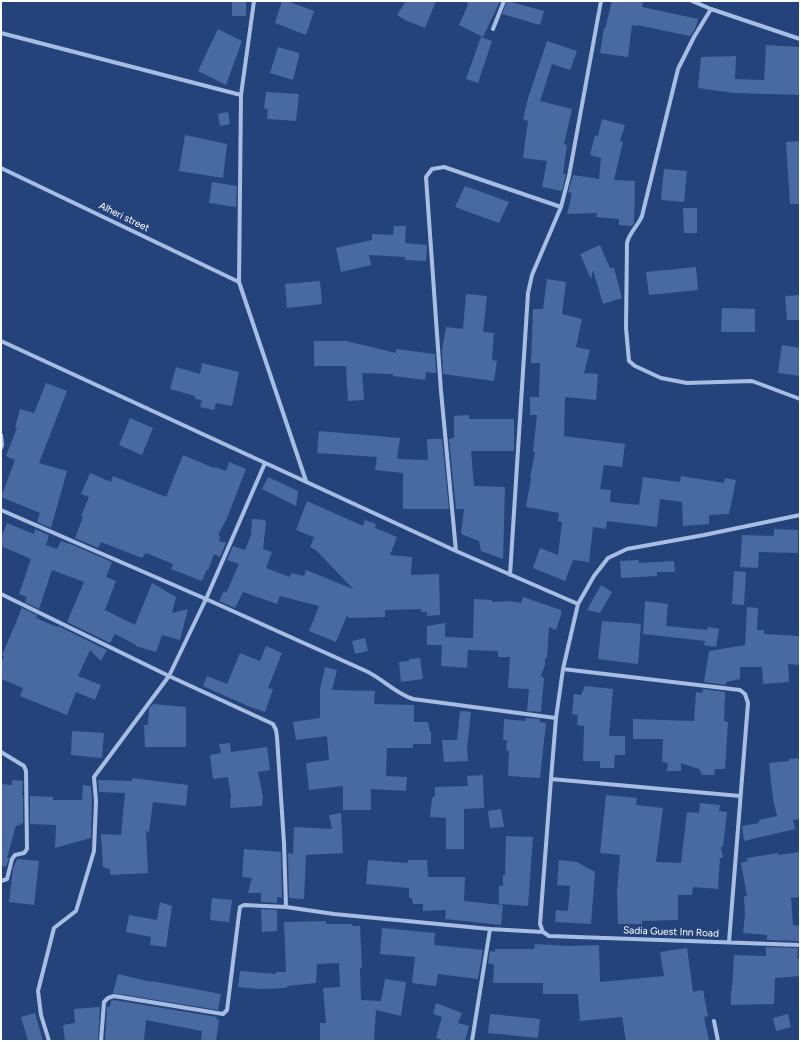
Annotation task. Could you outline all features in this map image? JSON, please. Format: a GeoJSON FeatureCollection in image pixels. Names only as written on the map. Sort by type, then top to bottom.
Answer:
{"type":"FeatureCollection","features":[{"type":"Feature","properties":{"kind":"street"},"geometry":{"type":"LineString","coordinates":[[254,1],[241,95],[239,282],[306,481]]}},
{"type":"Feature","properties":{"kind":"street"},"geometry":{"type":"LineString","coordinates":[[493,29],[504,1]]}},
{"type":"Feature","properties":{"kind":"street"},"geometry":{"type":"LineString","coordinates":[[510,575],[528,293],[532,275],[561,207],[569,176],[601,1]]}},
{"type":"Feature","properties":{"kind":"street"},"geometry":{"type":"LineString","coordinates":[[692,1],[711,9],[800,39]]}},
{"type":"Feature","properties":{"kind":"street"},"geometry":{"type":"LineString","coordinates":[[711,9],[694,37],[678,69],[642,216],[627,243],[626,328],[629,361],[635,366],[661,378],[687,383],[752,381],[800,399]]}},
{"type":"Feature","properties":{"kind":"street"},"geometry":{"type":"LineString","coordinates":[[1,33],[241,95]]}},
{"type":"Feature","properties":{"kind":"street"},"geometry":{"type":"LineString","coordinates":[[456,551],[440,390],[426,177],[432,169],[444,167],[561,207]]}},
{"type":"Feature","properties":{"kind":"street","name":"Alheri street"},"geometry":{"type":"LineString","coordinates":[[1,168],[239,282]]}},
{"type":"Feature","properties":{"kind":"street"},"geometry":{"type":"LineString","coordinates":[[1,341],[456,551],[578,604]]}},
{"type":"Feature","properties":{"kind":"street"},"geometry":{"type":"LineString","coordinates":[[1,434],[1,448]]}},
{"type":"Feature","properties":{"kind":"street"},"geometry":{"type":"LineString","coordinates":[[49,1041],[41,1015],[38,991],[54,928],[76,911],[94,851],[96,801],[94,777],[169,676],[206,599],[265,463]]}},
{"type":"Feature","properties":{"kind":"street"},"geometry":{"type":"LineString","coordinates":[[1,510],[206,599],[376,676],[403,696],[413,699],[556,718]]}},
{"type":"Feature","properties":{"kind":"street"},"geometry":{"type":"LineString","coordinates":[[543,932],[540,924],[551,779],[556,718],[563,669],[578,604],[594,576],[608,558],[627,549],[800,515]]}},
{"type":"Feature","properties":{"kind":"street"},"geometry":{"type":"LineString","coordinates":[[1,594],[169,676],[273,724],[277,737],[286,907]]}},
{"type":"Feature","properties":{"kind":"street"},"geometry":{"type":"LineString","coordinates":[[563,669],[740,690],[745,694],[748,703],[729,942]]}},
{"type":"Feature","properties":{"kind":"street"},"geometry":{"type":"LineString","coordinates":[[1,752],[24,766],[26,771],[27,849],[24,853],[15,855],[12,859],[7,879],[1,881]]}},
{"type":"Feature","properties":{"kind":"street"},"geometry":{"type":"LineString","coordinates":[[551,779],[740,796]]}},
{"type":"Feature","properties":{"kind":"street","name":"Sadia Guest Inn Road"},"geometry":{"type":"LineString","coordinates":[[100,1041],[104,1002],[108,998],[114,996],[224,1014],[227,1010],[240,907],[244,905],[286,907],[334,914],[490,929],[543,932],[549,936],[800,945]]}},
{"type":"Feature","properties":{"kind":"street"},"geometry":{"type":"LineString","coordinates":[[472,1041],[490,929]]}},
{"type":"Feature","properties":{"kind":"street"},"geometry":{"type":"LineString","coordinates":[[714,1021],[718,1041]]}},
{"type":"Feature","properties":{"kind":"building"},"geometry":{"type":"Polygon","coordinates":[[[232,1],[246,1],[246,16],[232,16],[232,1]]]}},
{"type":"Feature","properties":{"kind":"building"},"geometry":{"type":"Polygon","coordinates":[[[282,1],[287,1],[314,11],[306,35],[275,23],[282,1]]]}},
{"type":"Feature","properties":{"kind":"building"},"geometry":{"type":"Polygon","coordinates":[[[406,1],[436,1],[425,28],[397,15],[406,1]]]}},
{"type":"Feature","properties":{"kind":"building"},"geometry":{"type":"Polygon","coordinates":[[[467,1],[500,1],[483,37],[459,25],[468,5],[467,1]]]}},
{"type":"Feature","properties":{"kind":"building"},"geometry":{"type":"Polygon","coordinates":[[[507,1],[544,11],[540,25],[502,14],[507,1]]]}},
{"type":"Feature","properties":{"kind":"building"},"geometry":{"type":"Polygon","coordinates":[[[612,1],[643,1],[642,7],[698,19],[696,27],[690,36],[632,25],[628,57],[600,53],[604,28],[605,29],[612,1]]]}},
{"type":"Feature","properties":{"kind":"building"},"geometry":{"type":"Polygon","coordinates":[[[218,29],[242,41],[226,85],[198,71],[218,29]]]}},
{"type":"Feature","properties":{"kind":"building"},"geometry":{"type":"Polygon","coordinates":[[[481,37],[492,41],[478,83],[466,79],[481,37]]]}},
{"type":"Feature","properties":{"kind":"building"},"geometry":{"type":"Polygon","coordinates":[[[547,41],[577,51],[570,70],[552,64],[540,101],[572,109],[564,144],[567,145],[563,174],[566,174],[562,191],[542,187],[547,161],[523,158],[528,121],[523,119],[528,98],[547,41]]]}},
{"type":"Feature","properties":{"kind":"building"},"geometry":{"type":"Polygon","coordinates":[[[766,45],[800,47],[800,95],[734,93],[698,88],[701,57],[736,56],[735,79],[764,80],[766,45]]]}},
{"type":"Feature","properties":{"kind":"building"},"geometry":{"type":"Polygon","coordinates":[[[278,47],[299,53],[293,80],[270,73],[278,47]]]}},
{"type":"Feature","properties":{"kind":"building"},"geometry":{"type":"Polygon","coordinates":[[[266,92],[299,94],[296,121],[267,119],[268,110],[264,108],[266,92]]]}},
{"type":"Feature","properties":{"kind":"building"},"geometry":{"type":"Polygon","coordinates":[[[228,112],[230,124],[220,126],[218,114],[228,112]]]}},
{"type":"Feature","properties":{"kind":"building"},"geometry":{"type":"Polygon","coordinates":[[[602,119],[625,125],[620,141],[623,142],[614,180],[635,181],[634,223],[632,226],[619,225],[619,219],[596,217],[597,213],[567,214],[572,193],[568,192],[573,175],[599,179],[601,158],[590,155],[595,135],[598,136],[602,119]]]}},
{"type":"Feature","properties":{"kind":"building"},"geometry":{"type":"Polygon","coordinates":[[[185,135],[227,144],[223,178],[179,171],[185,135]]]}},
{"type":"Feature","properties":{"kind":"building"},"geometry":{"type":"Polygon","coordinates":[[[800,141],[800,204],[790,204],[786,142],[800,141]]]}},
{"type":"Feature","properties":{"kind":"building"},"geometry":{"type":"Polygon","coordinates":[[[664,169],[687,171],[684,202],[661,200],[664,169]]]}},
{"type":"Feature","properties":{"kind":"building"},"geometry":{"type":"Polygon","coordinates":[[[212,182],[237,186],[236,207],[209,203],[212,182]]]}},
{"type":"Feature","properties":{"kind":"building"},"geometry":{"type":"Polygon","coordinates":[[[465,186],[509,202],[499,223],[455,207],[465,186]]]}},
{"type":"Feature","properties":{"kind":"building"},"geometry":{"type":"Polygon","coordinates":[[[683,208],[697,208],[697,233],[684,233],[683,208]]]}},
{"type":"Feature","properties":{"kind":"building"},"geometry":{"type":"Polygon","coordinates":[[[394,226],[406,226],[405,243],[427,245],[426,261],[405,260],[405,257],[369,255],[371,265],[341,272],[336,248],[372,240],[372,234],[393,235],[394,226]]]}},
{"type":"Feature","properties":{"kind":"building"},"geometry":{"type":"Polygon","coordinates":[[[600,245],[610,268],[614,268],[622,298],[603,304],[593,270],[591,279],[580,254],[600,245]]]}},
{"type":"Feature","properties":{"kind":"building"},"geometry":{"type":"Polygon","coordinates":[[[696,267],[698,290],[649,295],[646,272],[696,267]]]}},
{"type":"Feature","properties":{"kind":"building"},"geometry":{"type":"Polygon","coordinates":[[[547,279],[566,282],[562,314],[582,319],[576,347],[590,350],[584,373],[598,374],[596,400],[565,397],[564,436],[625,444],[622,467],[604,465],[600,489],[611,490],[610,502],[639,505],[643,477],[680,482],[681,476],[724,483],[725,478],[736,480],[729,514],[709,515],[709,524],[683,526],[682,502],[660,499],[657,527],[607,521],[606,529],[593,527],[589,562],[573,560],[565,581],[533,568],[540,548],[558,555],[562,522],[558,521],[559,513],[526,507],[535,452],[533,452],[537,415],[530,415],[530,397],[539,397],[540,363],[531,363],[533,309],[543,309],[547,279]]]}},
{"type":"Feature","properties":{"kind":"building"},"geometry":{"type":"Polygon","coordinates":[[[320,281],[322,304],[287,308],[285,284],[320,281]]]}},
{"type":"Feature","properties":{"kind":"building"},"geometry":{"type":"Polygon","coordinates":[[[466,294],[487,296],[483,332],[494,333],[492,360],[497,361],[494,381],[443,374],[442,350],[446,327],[463,329],[466,294]]]}},
{"type":"Feature","properties":{"kind":"building"},"geometry":{"type":"Polygon","coordinates":[[[800,295],[800,320],[787,320],[785,296],[800,295]]]}},
{"type":"Feature","properties":{"kind":"building"},"geometry":{"type":"Polygon","coordinates":[[[722,308],[755,309],[755,332],[721,332],[722,308]]]}},
{"type":"Feature","properties":{"kind":"building"},"geometry":{"type":"Polygon","coordinates":[[[314,341],[346,341],[396,353],[396,349],[435,354],[436,373],[426,372],[425,380],[393,376],[393,374],[362,373],[364,400],[348,401],[346,366],[314,366],[314,341]]]}},
{"type":"Feature","properties":{"kind":"building"},"geometry":{"type":"Polygon","coordinates":[[[782,345],[800,348],[800,376],[778,373],[782,345]]]}},
{"type":"Feature","properties":{"kind":"building"},"geometry":{"type":"Polygon","coordinates":[[[202,363],[239,372],[232,406],[216,403],[214,410],[200,407],[202,400],[195,399],[195,396],[170,389],[176,367],[200,374],[202,363]]]}},
{"type":"Feature","properties":{"kind":"building"},"geometry":{"type":"Polygon","coordinates":[[[46,383],[67,391],[39,463],[67,471],[51,528],[37,522],[40,513],[1,497],[15,460],[6,456],[17,428],[15,428],[20,409],[34,413],[46,383]]]}},
{"type":"Feature","properties":{"kind":"building"},"geometry":{"type":"Polygon","coordinates":[[[469,415],[469,419],[514,419],[514,451],[471,451],[474,486],[505,487],[503,559],[481,551],[479,541],[461,534],[464,509],[456,509],[449,439],[454,438],[454,416],[469,415]]]}},
{"type":"Feature","properties":{"kind":"building"},"geometry":{"type":"Polygon","coordinates":[[[130,418],[153,428],[142,455],[119,445],[130,418]]]}},
{"type":"Feature","properties":{"kind":"building"},"geometry":{"type":"Polygon","coordinates":[[[319,431],[400,438],[397,459],[428,460],[427,439],[442,439],[449,509],[403,509],[403,473],[375,470],[377,457],[317,453],[319,431]]]}},
{"type":"Feature","properties":{"kind":"building"},"geometry":{"type":"Polygon","coordinates":[[[183,455],[214,468],[215,467],[226,471],[229,462],[246,469],[227,518],[218,535],[220,536],[219,541],[226,543],[220,557],[214,554],[208,571],[207,569],[202,581],[171,569],[173,564],[146,553],[142,558],[101,542],[98,548],[75,538],[83,517],[81,516],[89,497],[81,494],[90,473],[111,482],[113,476],[166,497],[183,455]]]}},
{"type":"Feature","properties":{"kind":"building"},"geometry":{"type":"Polygon","coordinates":[[[268,477],[298,491],[296,506],[262,489],[268,477]]]}},
{"type":"Feature","properties":{"kind":"building"},"geometry":{"type":"Polygon","coordinates":[[[307,501],[363,526],[365,520],[376,524],[375,528],[397,537],[390,555],[412,557],[411,575],[439,574],[440,615],[427,616],[427,612],[421,612],[421,609],[385,610],[385,617],[348,618],[347,615],[336,642],[309,631],[319,606],[280,596],[277,604],[243,592],[235,608],[219,601],[224,591],[226,593],[239,564],[227,560],[233,546],[245,550],[251,535],[252,519],[265,520],[266,523],[263,549],[272,552],[266,568],[290,577],[291,573],[304,576],[306,570],[353,589],[317,551],[310,547],[314,537],[296,530],[307,501]]]}},
{"type":"Feature","properties":{"kind":"building"},"geometry":{"type":"Polygon","coordinates":[[[7,523],[34,534],[35,529],[49,535],[46,545],[57,549],[61,541],[112,562],[106,577],[116,581],[105,610],[135,625],[152,583],[176,597],[172,613],[188,609],[180,640],[162,635],[156,652],[136,646],[115,634],[110,643],[67,622],[84,582],[52,570],[39,609],[25,602],[27,597],[19,594],[31,559],[1,546],[1,538],[7,523]]]}},
{"type":"Feature","properties":{"kind":"building"},"geometry":{"type":"Polygon","coordinates":[[[774,529],[798,530],[798,553],[759,552],[758,568],[740,567],[742,535],[774,536],[774,529]]]}},
{"type":"Feature","properties":{"kind":"building"},"geometry":{"type":"Polygon","coordinates":[[[639,560],[639,563],[674,561],[675,572],[657,572],[657,576],[621,578],[620,561],[639,560]]]}},
{"type":"Feature","properties":{"kind":"building"},"geometry":{"type":"Polygon","coordinates":[[[734,571],[746,572],[744,605],[732,604],[734,571]]]}},
{"type":"Feature","properties":{"kind":"building"},"geometry":{"type":"Polygon","coordinates":[[[601,585],[612,592],[600,613],[587,610],[601,585]]]}},
{"type":"Feature","properties":{"kind":"building"},"geometry":{"type":"Polygon","coordinates":[[[523,597],[561,610],[561,615],[556,630],[549,627],[547,658],[545,658],[545,665],[541,676],[544,678],[541,712],[527,711],[529,689],[508,688],[510,657],[498,657],[498,651],[468,650],[467,668],[441,666],[442,645],[427,645],[427,626],[445,623],[445,637],[473,638],[474,599],[492,600],[492,602],[508,601],[521,603],[523,597]]]}},
{"type":"Feature","properties":{"kind":"building"},"geometry":{"type":"Polygon","coordinates":[[[645,601],[668,604],[666,626],[707,630],[708,627],[719,629],[716,647],[704,645],[705,641],[643,634],[645,601]]]}},
{"type":"Feature","properties":{"kind":"building"},"geometry":{"type":"Polygon","coordinates":[[[747,607],[758,608],[757,630],[764,630],[764,634],[800,636],[800,665],[788,664],[789,682],[763,684],[762,667],[740,667],[740,679],[726,682],[726,685],[704,682],[709,651],[745,645],[747,607]]]}},
{"type":"Feature","properties":{"kind":"building"},"geometry":{"type":"Polygon","coordinates":[[[22,608],[37,615],[36,618],[57,627],[58,626],[107,650],[101,661],[90,650],[78,676],[101,685],[95,700],[76,692],[67,715],[20,696],[23,688],[1,679],[1,664],[4,656],[2,655],[22,608]]]}},
{"type":"Feature","properties":{"kind":"building"},"geometry":{"type":"Polygon","coordinates":[[[602,621],[641,624],[638,664],[598,659],[602,621]]]}},
{"type":"Feature","properties":{"kind":"building"},"geometry":{"type":"Polygon","coordinates":[[[365,638],[368,651],[355,654],[352,641],[365,638]]]}},
{"type":"Feature","properties":{"kind":"building"},"geometry":{"type":"Polygon","coordinates":[[[266,646],[282,653],[268,688],[273,689],[265,712],[203,686],[207,676],[227,684],[240,653],[260,661],[266,646]]]}},
{"type":"Feature","properties":{"kind":"building"},"geometry":{"type":"Polygon","coordinates":[[[420,658],[423,679],[401,682],[399,662],[420,658]]]}},
{"type":"Feature","properties":{"kind":"building"},"geometry":{"type":"Polygon","coordinates":[[[325,667],[337,670],[332,690],[375,691],[374,704],[414,705],[414,722],[428,722],[431,732],[431,744],[413,744],[413,748],[387,748],[386,776],[407,777],[406,791],[371,789],[371,810],[343,810],[343,786],[309,790],[306,763],[329,760],[327,736],[296,740],[293,722],[320,718],[320,689],[325,667]]]}},
{"type":"Feature","properties":{"kind":"building"},"geometry":{"type":"Polygon","coordinates":[[[585,686],[613,689],[609,736],[625,736],[625,755],[615,755],[614,768],[600,768],[600,761],[583,761],[584,726],[577,725],[578,715],[572,714],[574,694],[581,695],[585,686]]]}},
{"type":"Feature","properties":{"kind":"building"},"geometry":{"type":"Polygon","coordinates":[[[703,689],[725,692],[724,721],[728,722],[725,769],[715,769],[714,775],[702,775],[699,769],[681,763],[681,771],[667,771],[668,763],[662,762],[663,739],[633,739],[633,719],[694,721],[696,692],[702,693],[703,689]]]}},
{"type":"Feature","properties":{"kind":"building"},"geometry":{"type":"Polygon","coordinates":[[[153,704],[186,707],[186,747],[145,747],[144,725],[148,725],[149,708],[153,704]]]}},
{"type":"Feature","properties":{"kind":"building"},"geometry":{"type":"Polygon","coordinates":[[[460,711],[471,712],[467,748],[468,761],[444,762],[442,740],[457,740],[460,711]]]}},
{"type":"Feature","properties":{"kind":"building"},"geometry":{"type":"Polygon","coordinates":[[[526,718],[540,719],[540,722],[546,723],[540,778],[508,776],[509,751],[506,750],[507,740],[503,740],[504,719],[525,721],[526,718]]]}},
{"type":"Feature","properties":{"kind":"building"},"geometry":{"type":"Polygon","coordinates":[[[72,731],[104,733],[102,758],[71,755],[72,731]]]}},
{"type":"Feature","properties":{"kind":"building"},"geometry":{"type":"Polygon","coordinates":[[[230,743],[231,752],[267,747],[270,770],[258,772],[263,797],[262,806],[230,808],[231,796],[228,777],[213,779],[210,755],[221,753],[219,744],[230,743]]]}},
{"type":"Feature","properties":{"kind":"building"},"geometry":{"type":"Polygon","coordinates":[[[800,758],[800,819],[793,820],[795,829],[744,841],[742,826],[759,823],[759,820],[777,816],[773,799],[769,763],[789,761],[789,759],[800,758]]]}},
{"type":"Feature","properties":{"kind":"building"},"geometry":{"type":"Polygon","coordinates":[[[483,775],[484,808],[464,809],[464,849],[446,849],[446,818],[430,817],[432,798],[435,796],[435,787],[468,786],[467,776],[483,775]]]}},
{"type":"Feature","properties":{"kind":"building"},"geometry":{"type":"Polygon","coordinates":[[[132,778],[188,785],[186,806],[153,802],[149,832],[146,831],[148,873],[110,875],[110,869],[103,867],[101,834],[121,835],[125,793],[99,792],[98,780],[132,781],[132,778]]]}},
{"type":"Feature","properties":{"kind":"building"},"geometry":{"type":"Polygon","coordinates":[[[12,780],[23,781],[23,824],[20,823],[19,826],[16,825],[6,867],[1,866],[1,784],[12,785],[12,780]]]}},
{"type":"Feature","properties":{"kind":"building"},"geometry":{"type":"Polygon","coordinates":[[[83,785],[91,786],[91,838],[55,848],[56,825],[30,824],[30,796],[53,797],[53,800],[82,800],[83,785]]]}},
{"type":"Feature","properties":{"kind":"building"},"geometry":{"type":"Polygon","coordinates":[[[606,795],[637,798],[636,805],[663,808],[656,862],[681,863],[687,812],[699,813],[700,803],[720,805],[719,811],[727,812],[723,847],[721,847],[723,858],[720,858],[718,889],[693,887],[692,895],[678,895],[678,920],[642,921],[642,924],[618,924],[617,892],[620,855],[600,853],[606,795]]]}},
{"type":"Feature","properties":{"kind":"building"},"geometry":{"type":"Polygon","coordinates":[[[501,809],[504,827],[490,828],[488,811],[501,809]]]}},
{"type":"Feature","properties":{"kind":"building"},"geometry":{"type":"Polygon","coordinates":[[[341,813],[343,853],[306,855],[304,899],[289,898],[288,853],[293,854],[294,827],[332,829],[329,815],[341,813]]]}},
{"type":"Feature","properties":{"kind":"building"},"geometry":{"type":"Polygon","coordinates":[[[506,836],[533,837],[528,906],[499,904],[499,886],[503,886],[503,875],[505,875],[506,836]]]}},
{"type":"Feature","properties":{"kind":"building"},"geometry":{"type":"Polygon","coordinates":[[[244,849],[281,852],[282,898],[277,897],[277,903],[261,902],[261,893],[248,893],[252,878],[242,877],[244,849]]]}},
{"type":"Feature","properties":{"kind":"building"},"geometry":{"type":"Polygon","coordinates":[[[800,852],[800,897],[791,898],[793,925],[800,926],[799,941],[767,940],[767,935],[743,933],[745,914],[744,896],[747,896],[741,863],[748,861],[747,858],[778,853],[778,855],[800,852]]]}},
{"type":"Feature","properties":{"kind":"building"},"geometry":{"type":"Polygon","coordinates":[[[17,859],[39,861],[34,905],[9,902],[13,869],[17,859]]]}},
{"type":"Feature","properties":{"kind":"building"},"geometry":{"type":"Polygon","coordinates":[[[368,860],[408,863],[408,860],[427,860],[428,877],[465,877],[464,901],[503,905],[501,925],[445,919],[446,910],[423,911],[423,904],[413,904],[412,898],[409,898],[409,888],[366,884],[368,860]]]}},
{"type":"Feature","properties":{"kind":"building"},"geometry":{"type":"Polygon","coordinates":[[[559,860],[577,862],[595,872],[591,924],[555,922],[556,910],[568,911],[570,886],[557,885],[559,860]]]}},
{"type":"Feature","properties":{"kind":"building"},"geometry":{"type":"Polygon","coordinates":[[[212,898],[232,900],[229,922],[210,920],[212,898]]]}},
{"type":"Feature","properties":{"kind":"building"},"geometry":{"type":"Polygon","coordinates":[[[160,902],[172,906],[166,947],[150,945],[151,937],[126,932],[129,915],[157,920],[160,902]]]}},
{"type":"Feature","properties":{"kind":"building"},"geometry":{"type":"Polygon","coordinates":[[[261,909],[277,910],[277,931],[262,932],[261,909]]]}},
{"type":"Feature","properties":{"kind":"building"},"geometry":{"type":"Polygon","coordinates":[[[326,921],[326,924],[352,924],[353,926],[360,926],[362,968],[360,968],[361,1000],[381,1001],[385,979],[406,982],[401,1016],[376,1010],[374,1041],[320,1041],[320,1023],[326,1023],[323,988],[340,987],[339,963],[317,964],[316,983],[287,986],[287,988],[259,989],[238,987],[240,971],[276,974],[276,972],[286,972],[284,922],[326,921]]]}},
{"type":"Feature","properties":{"kind":"building"},"geometry":{"type":"Polygon","coordinates":[[[382,928],[435,933],[434,945],[483,950],[478,979],[438,974],[436,986],[412,983],[415,957],[380,954],[382,928]]]}},
{"type":"Feature","properties":{"kind":"building"},"geometry":{"type":"Polygon","coordinates":[[[535,944],[568,946],[599,945],[600,982],[664,976],[660,952],[687,948],[693,992],[703,990],[708,1016],[704,1017],[709,1041],[626,1041],[622,1017],[580,1021],[578,994],[543,994],[543,983],[493,983],[494,965],[488,963],[490,951],[495,952],[495,949],[534,949],[535,944]]]}},
{"type":"Feature","properties":{"kind":"building"},"geometry":{"type":"Polygon","coordinates":[[[766,947],[798,948],[797,958],[800,958],[800,976],[775,978],[774,1004],[731,1005],[734,955],[766,956],[766,947]]]}},
{"type":"Feature","properties":{"kind":"building"},"geometry":{"type":"Polygon","coordinates":[[[118,974],[151,982],[221,994],[218,1010],[113,993],[118,974]]]}},
{"type":"Feature","properties":{"kind":"building"},"geometry":{"type":"Polygon","coordinates":[[[114,1000],[217,1017],[216,1019],[219,1020],[216,1041],[201,1041],[202,1031],[146,1020],[144,1041],[105,1041],[107,1007],[110,1007],[111,1001],[114,1000]]]}},
{"type":"Feature","properties":{"kind":"building"},"geometry":{"type":"Polygon","coordinates":[[[436,1003],[462,1013],[458,1023],[469,1026],[465,1041],[445,1041],[436,1038],[442,1017],[433,1014],[436,1003]]]}},
{"type":"Feature","properties":{"kind":"building"},"geometry":{"type":"Polygon","coordinates":[[[100,1007],[98,1041],[65,1041],[63,1025],[75,1023],[74,1009],[100,1007]]]}},
{"type":"Feature","properties":{"kind":"building"},"geometry":{"type":"Polygon","coordinates":[[[35,1013],[43,1041],[28,1041],[21,1017],[35,1013]]]}},
{"type":"Feature","properties":{"kind":"building"},"geometry":{"type":"Polygon","coordinates":[[[490,1014],[540,1019],[538,1038],[488,1033],[490,1014]]]}},
{"type":"Feature","properties":{"kind":"building"},"geometry":{"type":"Polygon","coordinates":[[[788,1014],[791,1027],[776,1031],[773,1018],[788,1014]]]}}]}
